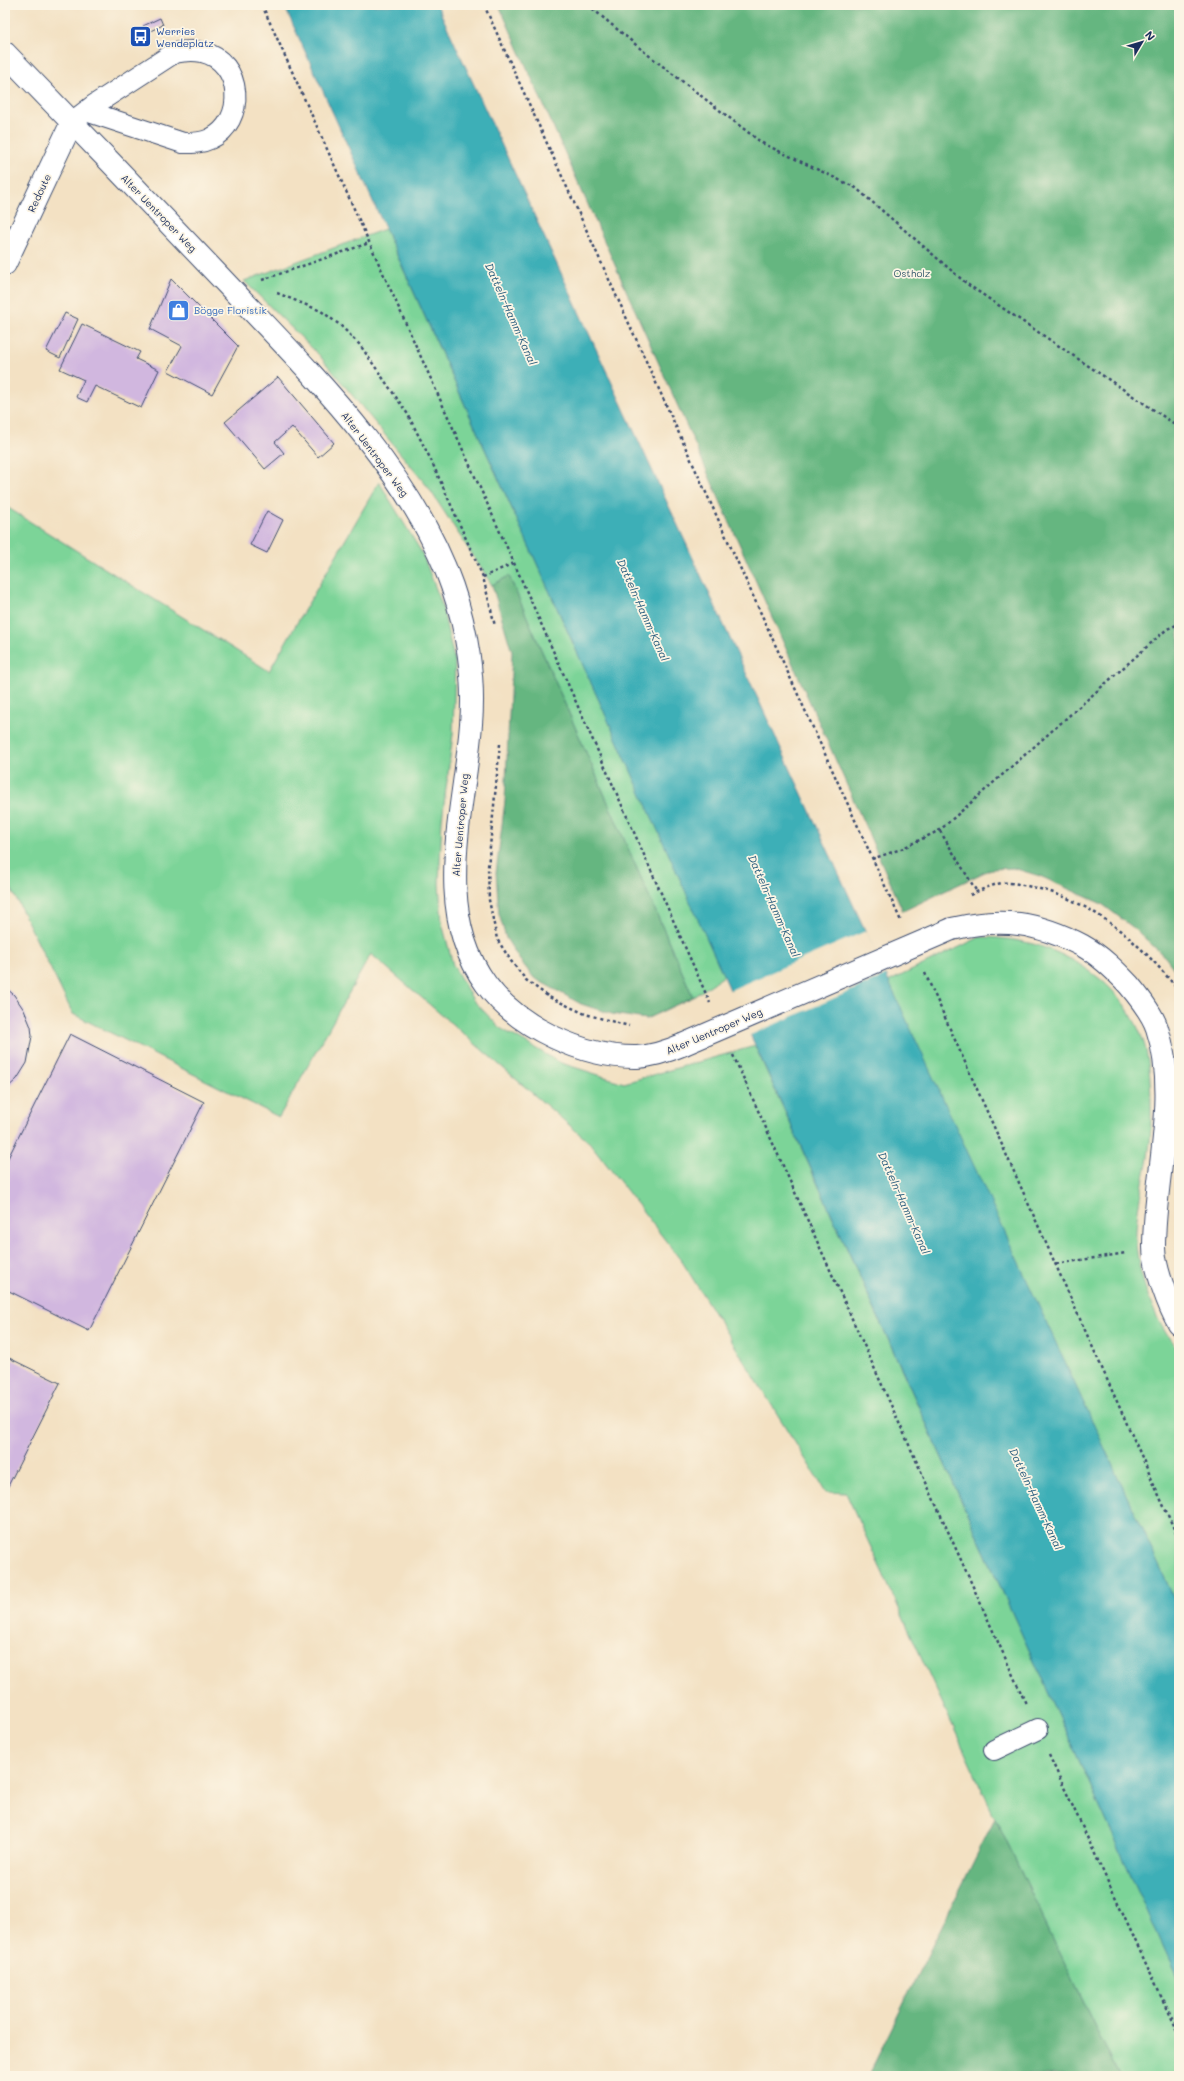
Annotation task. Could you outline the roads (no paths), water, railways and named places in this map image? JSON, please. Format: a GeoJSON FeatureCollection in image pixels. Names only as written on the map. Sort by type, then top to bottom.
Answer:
{"type":"FeatureCollection","features":[{"type":"Feature","properties":{"kind":"street","name":"Alter Uentroper Weg"},"geometry":{"type":"LineString","coordinates":[[5,53],[79,117],[304,364],[355,426],[400,485],[430,535],[452,587],[467,643],[471,684],[472,722],[458,828],[455,881],[458,920],[470,956],[486,984],[512,1011],[535,1028],[568,1042],[603,1054],[638,1057],[664,1052],[682,1045],[952,928],[976,923],[1007,922],[1037,927],[1062,935],[1092,951],[1117,971],[1138,996],[1156,1026],[1165,1060],[1167,1096],[1161,1165],[1155,1206],[1154,1248],[1163,1287],[1179,1324]]}},
{"type":"Feature","properties":{"kind":"street","name":"Redoute"},"geometry":{"type":"LineString","coordinates":[[5,264],[79,117]]}},
{"type":"Feature","properties":{"kind":"lane"},"geometry":{"type":"LineString","coordinates":[[189,51],[204,53],[217,59],[227,70],[234,83],[236,96],[235,109],[230,121],[222,131],[199,143],[183,143],[79,117],[174,53],[189,51]]}},
{"type":"Feature","properties":{"kind":"lane"},"geometry":{"type":"LineString","coordinates":[[994,1750],[1038,1729]]}},
{"type":"Feature","properties":{"kind":"water","name":"Datteln-Hamm-Kanal"},"geometry":{"type":"Polygon","coordinates":[[[284,5],[437,5],[1179,1609],[1179,1981],[284,5]]]}},
{"type":"Feature","properties":{"kind":"place","name":"Werries Wendeplatz"},"geometry":{"type":"Point","coordinates":[141,37]}},
{"type":"Feature","properties":{"kind":"place","name":"Bögge Floristik"},"geometry":{"type":"Point","coordinates":[179,310]}},
{"type":"Feature","properties":{"kind":"park label","name":"Ostholz"},"geometry":{"type":"Point","coordinates":[912,273]}}]}
